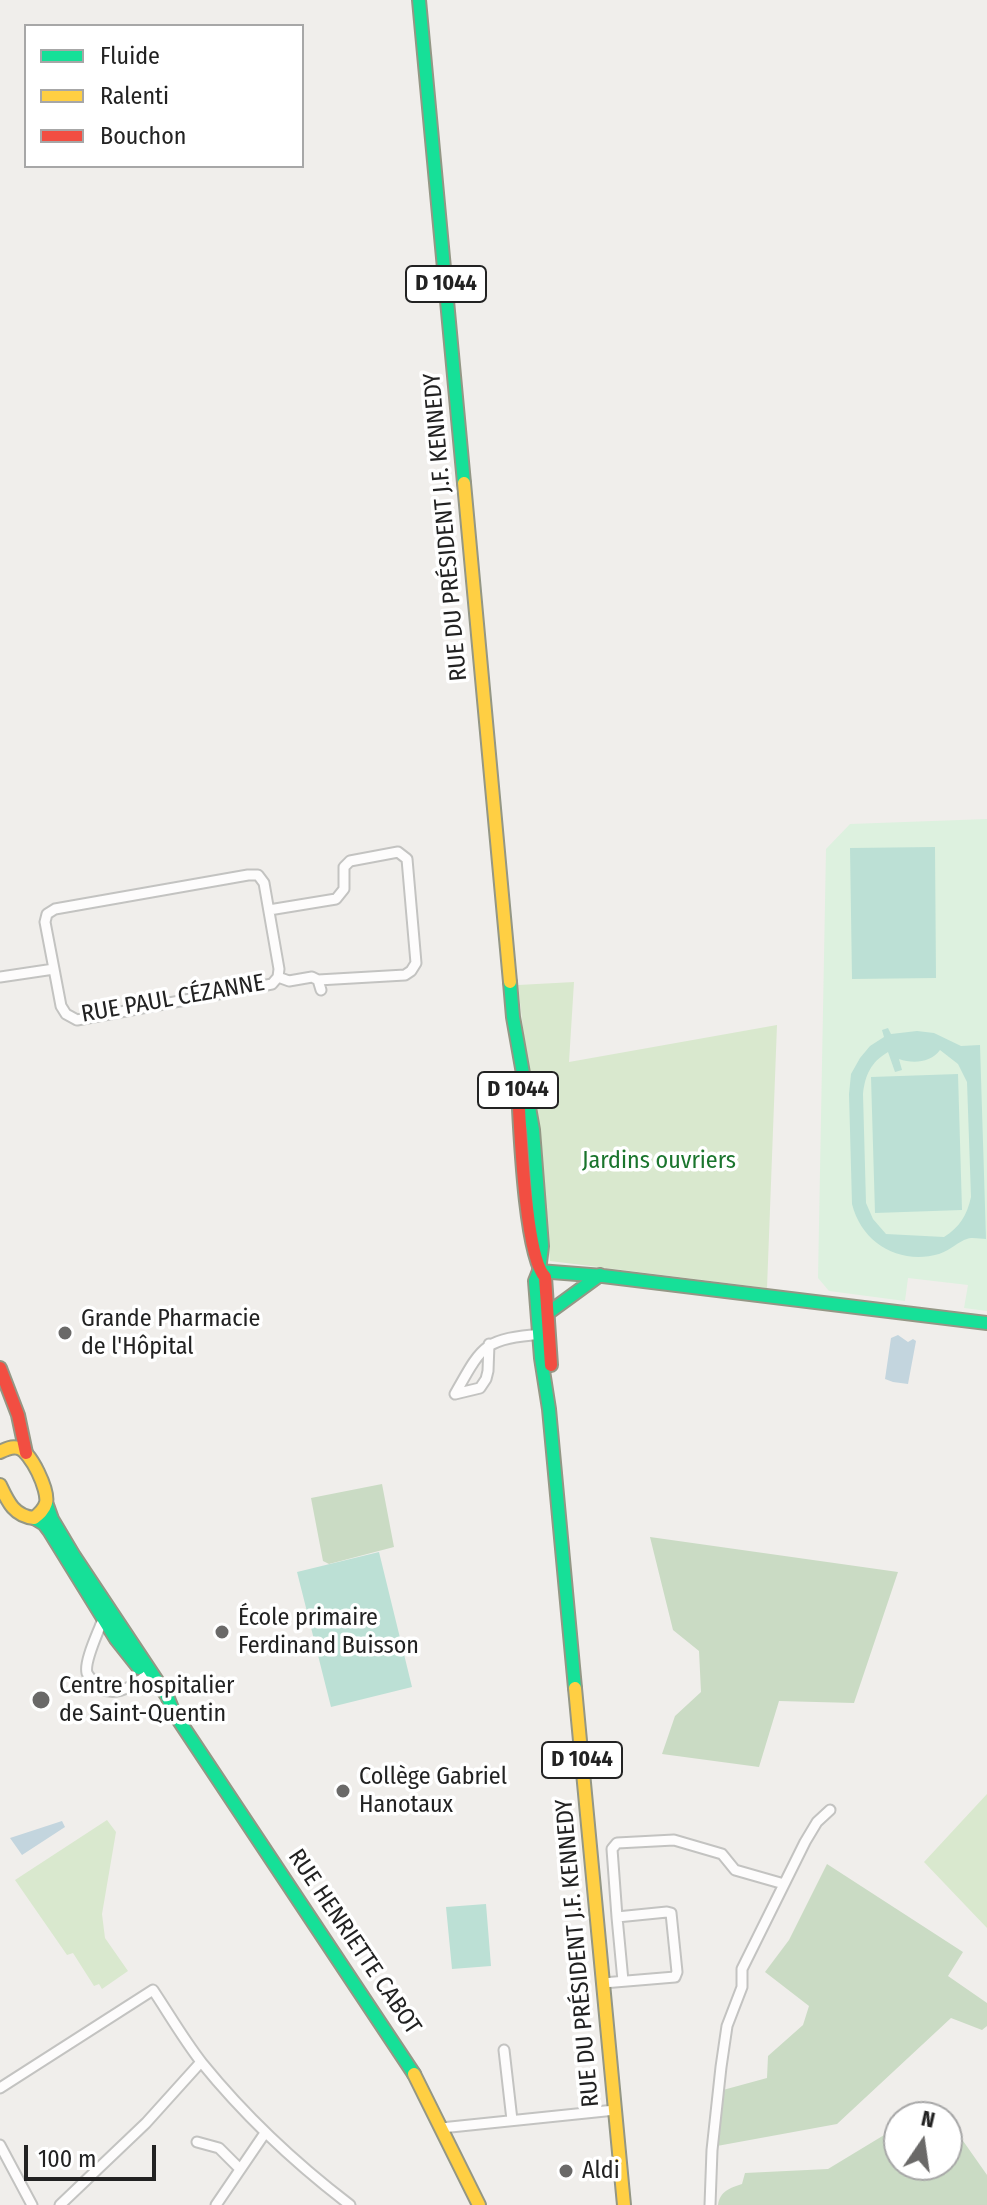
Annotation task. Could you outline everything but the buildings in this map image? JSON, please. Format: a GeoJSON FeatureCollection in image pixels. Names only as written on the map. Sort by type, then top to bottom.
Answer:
{"type":"FeatureCollection","features":[{"type":"Feature","properties":{"kind":"main road","name":"RUE DU PRÉSIDENT J.F. KENNEDY"},"geometry":{"type":"LineString","coordinates":[[419,0],[514,1029],[533,1130],[542,1246],[535,1281],[544,1334],[624,2205]]}},
{"type":"Feature","properties":{"kind":"main road","name":"RUE DU PRÉSIDENT J.F. KENNEDY"},"geometry":{"type":"LineString","coordinates":[[539,1271],[545,1277],[548,1313],[544,1334]]}},
{"type":"Feature","properties":{"kind":"main road"},"geometry":{"type":"LineString","coordinates":[[539,1271],[600,1275],[987,1323]]}},
{"type":"Feature","properties":{"kind":"main road"},"geometry":{"type":"LineString","coordinates":[[548,1313],[600,1275]]}},
{"type":"Feature","properties":{"kind":"main road"},"geometry":{"type":"LineString","coordinates":[[0,1368],[21,1426],[26,1453]]}},
{"type":"Feature","properties":{"kind":"main road"},"geometry":{"type":"LineString","coordinates":[[2,1450],[14,1428],[15,1407]]}},
{"type":"Feature","properties":{"kind":"main road"},"geometry":{"type":"LineString","coordinates":[[2,1450],[18,1447],[26,1453]]}},
{"type":"Feature","properties":{"kind":"main road","name":"RUE HENRIETTE CABOT"},"geometry":{"type":"LineString","coordinates":[[26,1453],[47,1493],[52,1519],[167,1696],[174,1713]]}},
{"type":"Feature","properties":{"kind":"main road","name":"RUE HENRIETTE CABOT"},"geometry":{"type":"LineString","coordinates":[[0,1485],[16,1514],[34,1518],[50,1532],[116,1639],[174,1713],[398,2047],[479,2205]]}},
{"type":"Feature","properties":{"kind":"main road"},"geometry":{"type":"LineString","coordinates":[[34,1518],[47,1505]]}},
{"type":"Feature","properties":{"kind":"street"},"geometry":{"type":"LineString","coordinates":[[269,910],[336,899],[344,889],[344,867],[350,861],[398,852],[407,859],[416,963],[411,971],[405,975],[320,985],[312,977],[289,981],[278,977]]}},
{"type":"Feature","properties":{"kind":"street","name":"RUE PAUL CÉZANNE"},"geometry":{"type":"LineString","coordinates":[[258,875],[264,883],[269,910],[279,969],[278,977],[272,984],[77,1020],[66,1014],[61,1006],[45,922],[47,914],[55,909],[258,875]]}},
{"type":"Feature","properties":{"kind":"street"},"geometry":{"type":"LineString","coordinates":[[0,977],[54,969]]}},
{"type":"Feature","properties":{"kind":"street"},"geometry":{"type":"LineString","coordinates":[[489,1344],[486,1379],[480,1388],[455,1394],[475,1357],[489,1344],[544,1334]]}},
{"type":"Feature","properties":{"kind":"street"},"geometry":{"type":"LineString","coordinates":[[140,1656],[129,1648],[109,1619],[101,1624],[87,1662],[87,1672],[99,1688],[117,1692],[135,1685],[145,1676]]}},
{"type":"Feature","properties":{"kind":"street"},"geometry":{"type":"LineString","coordinates":[[710,2205],[715,2119],[727,2026],[742,1987],[742,1969],[817,1822],[830,1810]]}},
{"type":"Feature","properties":{"kind":"street"},"geometry":{"type":"LineString","coordinates":[[623,1981],[612,1849],[617,1843],[674,1840],[722,1854],[735,1870],[784,1884]]}},
{"type":"Feature","properties":{"kind":"street"},"geometry":{"type":"LineString","coordinates":[[603,1983],[675,1977],[677,1972],[671,1913],[617,1917]]}},
{"type":"Feature","properties":{"kind":"street"},"geometry":{"type":"LineString","coordinates":[[0,2088],[153,1990],[201,2062],[265,2133],[309,2174],[350,2205]]}},
{"type":"Feature","properties":{"kind":"street"},"geometry":{"type":"LineString","coordinates":[[504,2050],[512,2120]]}},
{"type":"Feature","properties":{"kind":"street"},"geometry":{"type":"LineString","coordinates":[[60,2205],[146,2123],[201,2062]]}},
{"type":"Feature","properties":{"kind":"street"},"geometry":{"type":"LineString","coordinates":[[441,2128],[615,2110]]}},
{"type":"Feature","properties":{"kind":"street"},"geometry":{"type":"LineString","coordinates":[[216,2205],[265,2133]]}},
{"type":"Feature","properties":{"kind":"street"},"geometry":{"type":"LineString","coordinates":[[197,2142],[219,2148],[240,2169]]}},
{"type":"Feature","properties":{"kind":"street"},"geometry":{"type":"LineString","coordinates":[[0,2145],[32,2205]]}},
{"type":"Feature","properties":{"kind":"green space"},"geometry":{"type":"Polygon","coordinates":[[[987,819],[987,1311],[964,1308],[968,1285],[908,1278],[905,1301],[829,1291],[818,1278],[826,849],[850,824],[987,819]]]}},
{"type":"Feature","properties":{"kind":"green space"},"geometry":{"type":"Polygon","coordinates":[[[935,847],[936,978],[852,979],[850,848],[935,847]]]}},
{"type":"Feature","properties":{"kind":"green space","name":"Jardins ouvriers"},"geometry":{"type":"Polygon","coordinates":[[[574,982],[569,1062],[777,1025],[767,1288],[550,1261],[518,985],[574,982]]]}},
{"type":"Feature","properties":{"kind":"green space"},"geometry":{"type":"Polygon","coordinates":[[[888,1028],[891,1034],[934,1033],[961,1046],[980,1045],[986,1239],[969,1238],[939,1254],[924,1257],[897,1254],[874,1240],[857,1218],[852,1204],[851,1074],[870,1046],[884,1037],[882,1030],[888,1028]],[[940,1050],[931,1058],[921,1061],[899,1059],[902,1070],[895,1072],[888,1052],[877,1060],[867,1075],[863,1094],[866,1203],[873,1219],[886,1234],[944,1237],[959,1225],[967,1209],[971,1197],[967,1082],[958,1064],[940,1050]]]}},
{"type":"Feature","properties":{"kind":"green space"},"geometry":{"type":"Polygon","coordinates":[[[958,1074],[962,1210],[875,1213],[871,1077],[958,1074]]]}},
{"type":"Feature","properties":{"kind":"green space"},"geometry":{"type":"Polygon","coordinates":[[[382,1484],[394,1547],[329,1564],[323,1561],[311,1498],[382,1484]]]}},
{"type":"Feature","properties":{"kind":"green space"},"geometry":{"type":"Polygon","coordinates":[[[650,1537],[898,1572],[854,1703],[779,1701],[759,1767],[662,1754],[675,1716],[701,1692],[699,1651],[673,1630],[650,1537]]]}},
{"type":"Feature","properties":{"kind":"green space"},"geometry":{"type":"Polygon","coordinates":[[[379,1552],[412,1687],[331,1707],[297,1572],[379,1552]]]}},
{"type":"Feature","properties":{"kind":"green space"},"geometry":{"type":"Polygon","coordinates":[[[987,1794],[987,1928],[924,1862],[987,1794]]]}},
{"type":"Feature","properties":{"kind":"green space"},"geometry":{"type":"Polygon","coordinates":[[[107,1820],[116,1832],[102,1914],[105,1938],[128,1971],[102,1989],[99,1984],[94,1986],[73,1953],[67,1955],[15,1880],[107,1820]]]}},
{"type":"Feature","properties":{"kind":"green space"},"geometry":{"type":"Polygon","coordinates":[[[827,1864],[963,1952],[948,1976],[987,2003],[987,2026],[982,2030],[951,2018],[837,2124],[717,2146],[723,2090],[767,2078],[768,2056],[803,2025],[809,2006],[765,1972],[789,1940],[827,1864]]]}},
{"type":"Feature","properties":{"kind":"green space"},"geometry":{"type":"Polygon","coordinates":[[[486,1904],[491,1966],[452,1969],[446,1907],[486,1904]]]}},
{"type":"Feature","properties":{"kind":"green space"},"geometry":{"type":"Polygon","coordinates":[[[883,2136],[883,2181],[963,2181],[963,2141],[987,2175],[987,2205],[718,2205],[723,2193],[742,2184],[745,2173],[828,2169],[883,2136]]]}},
{"type":"Feature","properties":{"kind":"shaded area"},"geometry":{"type":"Polygon","coordinates":[[[898,1335],[908,1342],[916,1341],[908,1384],[885,1379],[891,1338],[898,1335]]]}},
{"type":"Feature","properties":{"kind":"shaded area"},"geometry":{"type":"Polygon","coordinates":[[[62,1821],[65,1827],[22,1855],[10,1838],[62,1821]]]}},
{"type":"Feature","properties":{"kind":"traffic: fast"},"geometry":{"type":"LineString","coordinates":[[419,0],[464,483]]}},
{"type":"Feature","properties":{"kind":"traffic: fast"},"geometry":{"type":"LineString","coordinates":[[510,982],[513,1017],[533,1130],[542,1246],[535,1281],[575,1688]]}},
{"type":"Feature","properties":{"kind":"traffic: fast"},"geometry":{"type":"LineString","coordinates":[[539,1271],[603,1276],[987,1323]]}},
{"type":"Feature","properties":{"kind":"traffic: fast"},"geometry":{"type":"LineString","coordinates":[[548,1313],[600,1275]]}},
{"type":"Feature","properties":{"kind":"traffic: fast"},"geometry":{"type":"LineString","coordinates":[[47,1505],[74,1556],[167,1696],[174,1713],[414,2074]]}},
{"type":"Feature","properties":{"kind":"traffic: fast"},"geometry":{"type":"LineString","coordinates":[[34,1518],[50,1532],[116,1639],[139,1668]]}},
{"type":"Feature","properties":{"kind":"traffic: slow"},"geometry":{"type":"LineString","coordinates":[[464,483],[510,982]]}},
{"type":"Feature","properties":{"kind":"traffic: slow"},"geometry":{"type":"LineString","coordinates":[[0,1452],[16,1447],[28,1456],[42,1481],[45,1505],[34,1518],[27,1517],[9,1502],[0,1485]]}},
{"type":"Feature","properties":{"kind":"traffic: slow"},"geometry":{"type":"LineString","coordinates":[[575,1688],[624,2205]]}},
{"type":"Feature","properties":{"kind":"traffic: slow"},"geometry":{"type":"LineString","coordinates":[[414,2074],[479,2205]]}},
{"type":"Feature","properties":{"kind":"traffic: jam"},"geometry":{"type":"LineString","coordinates":[[518,1091],[528,1218],[538,1265],[545,1277],[551,1365]]}},
{"type":"Feature","properties":{"kind":"traffic: jam"},"geometry":{"type":"LineString","coordinates":[[0,1368],[18,1415],[26,1453]]}},
{"type":"Feature","properties":{"kind":"place","name":"Grande Pharmacie de l'Hôpital"},"geometry":{"type":"Point","coordinates":[65,1333]}},
{"type":"Feature","properties":{"kind":"place","name":"École primaire Ferdinand Buisson"},"geometry":{"type":"Point","coordinates":[222,1632]}},
{"type":"Feature","properties":{"kind":"place","name":"Centre hospitalier de Saint-Quentin"},"geometry":{"type":"Point","coordinates":[41,1700]}},
{"type":"Feature","properties":{"kind":"place","name":"Collège Gabriel Hanotaux"},"geometry":{"type":"Point","coordinates":[343,1791]}},
{"type":"Feature","properties":{"kind":"place","name":"Aldi"},"geometry":{"type":"Point","coordinates":[566,2171]}}]}
